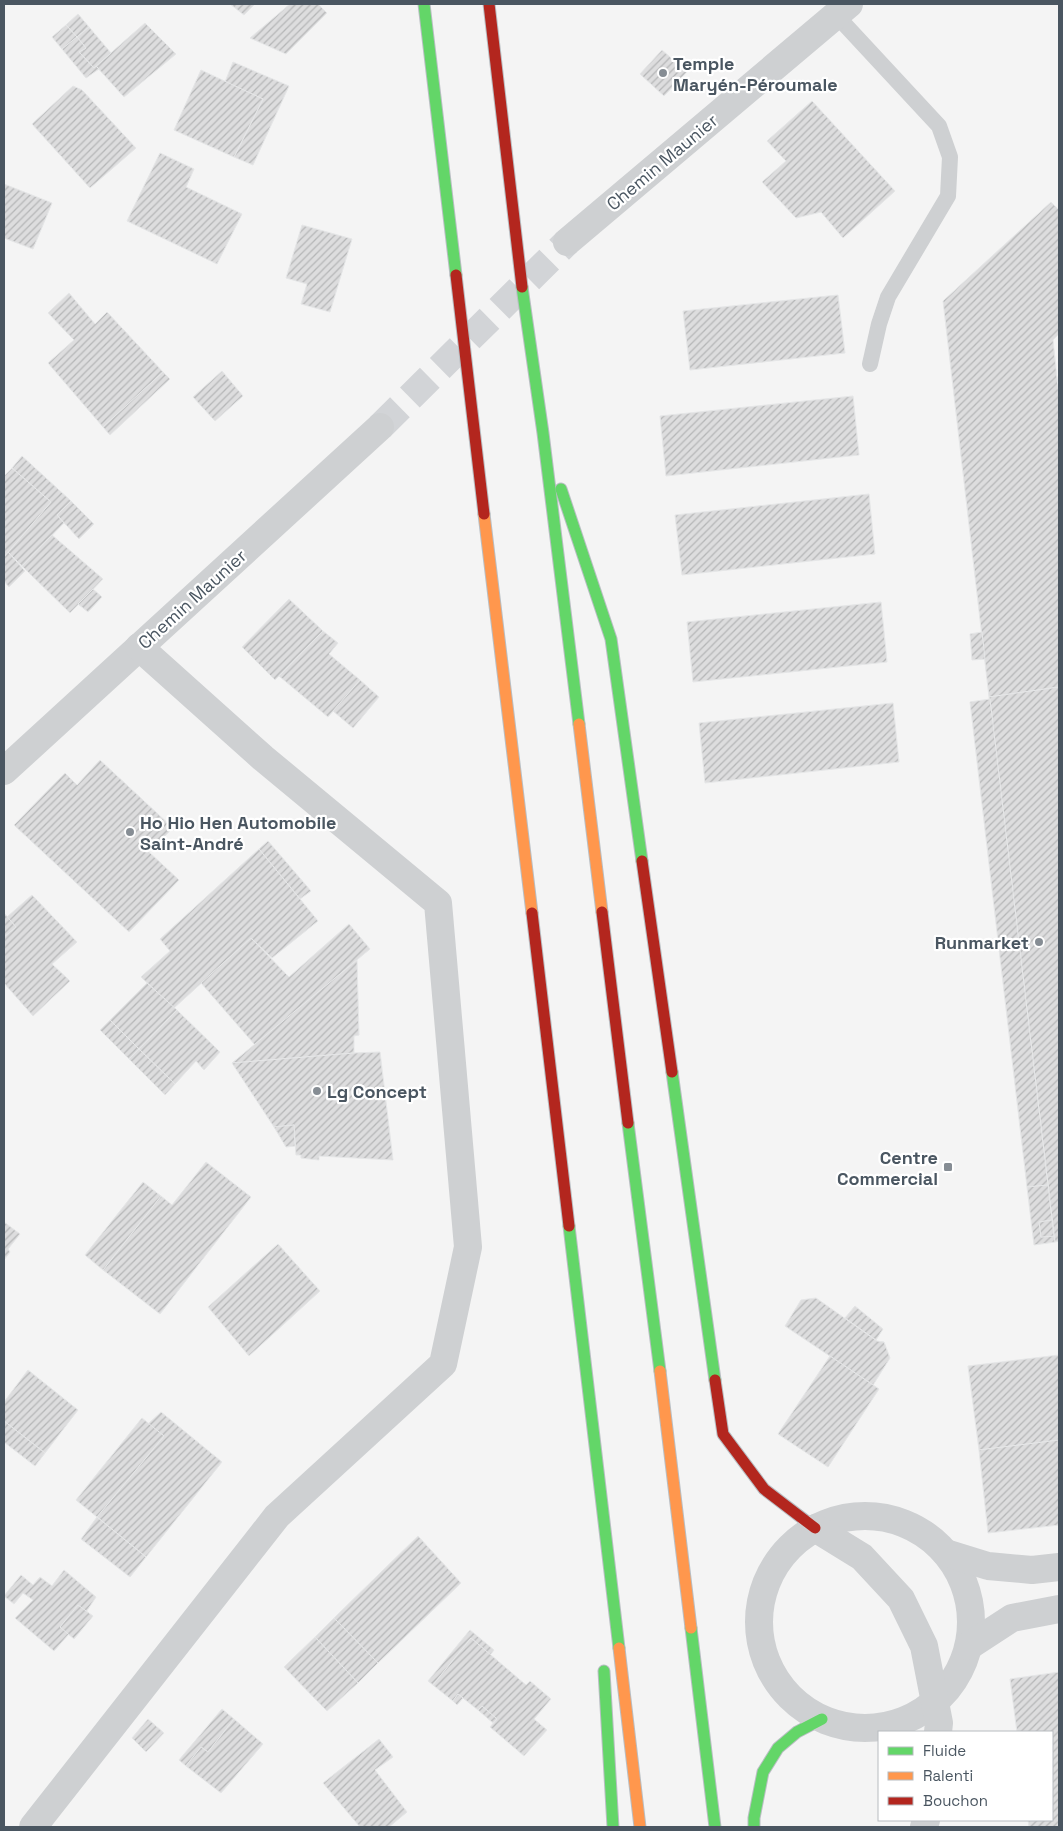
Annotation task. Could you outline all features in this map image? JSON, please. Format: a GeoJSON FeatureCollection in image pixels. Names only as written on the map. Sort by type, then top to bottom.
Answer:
{"type":"FeatureCollection","features":[{"type":"Feature","properties":{"kind":"highway"},"geometry":{"type":"LineString","coordinates":[[424,4],[640,1827]]}},
{"type":"Feature","properties":{"kind":"highway"},"geometry":{"type":"LineString","coordinates":[[490,4],[520,269],[543,433],[715,1827]]}},
{"type":"Feature","properties":{"kind":"highway"},"geometry":{"type":"LineString","coordinates":[[543,433],[611,639],[723,1434],[764,1489],[815,1528]]}},
{"type":"Feature","properties":{"kind":"highway"},"geometry":{"type":"LineString","coordinates":[[588,1390],[598,1569]]}},
{"type":"Feature","properties":{"kind":"highway"},"geometry":{"type":"LineString","coordinates":[[603,1658],[613,1827]]}},
{"type":"Feature","properties":{"kind":"highway"},"geometry":{"type":"LineString","coordinates":[[754,1827],[763,1772],[778,1748],[796,1732],[822,1719]]}},
{"type":"Feature","properties":{"kind":"street","name":"Chemin Maunier"},"geometry":{"type":"LineString","coordinates":[[567,242],[843,9]]}},
{"type":"Feature","properties":{"kind":"street","name":"Chemin Maunier"},"geometry":{"type":"LineString","coordinates":[[4,771],[380,426]]}},
{"type":"Feature","properties":{"kind":"street"},"geometry":{"type":"LineString","coordinates":[[33,1827],[277,1516],[443,1364],[468,1247],[438,903],[263,758],[140,647]]}},
{"type":"Feature","properties":{"kind":"street"},"geometry":{"type":"LineString","coordinates":[[867,1516],[895,1520],[921,1531],[946,1553],[964,1581],[972,1613],[969,1646],[956,1677],[935,1702],[910,1719],[881,1727],[851,1727],[822,1719],[793,1701],[772,1675],[760,1643],[759,1609],[768,1576],[788,1549],[815,1528],[833,1520],[867,1516]]}},
{"type":"Feature","properties":{"kind":"street"},"geometry":{"type":"LineString","coordinates":[[815,1528],[862,1557],[901,1599],[924,1646],[939,1723],[938,1731]]}},
{"type":"Feature","properties":{"kind":"street"},"geometry":{"type":"LineString","coordinates":[[946,1553],[988,1566],[1032,1570],[1059,1567]]}},
{"type":"Feature","properties":{"kind":"street"},"geometry":{"type":"LineString","coordinates":[[969,1646],[1012,1618],[1059,1609]]}},
{"type":"Feature","properties":{"kind":"lane"},"geometry":{"type":"LineString","coordinates":[[843,9],[939,126],[950,157],[948,196],[888,297],[879,324],[870,364]]}},
{"type":"Feature","properties":{"kind":"building"},"geometry":{"type":"Polygon","coordinates":[[[230,4],[255,4],[244,15],[230,4]]]}},
{"type":"Feature","properties":{"kind":"building"},"geometry":{"type":"Polygon","coordinates":[[[290,4],[318,4],[327,13],[286,54],[250,38],[290,4]]]}},
{"type":"Feature","properties":{"kind":"building"},"geometry":{"type":"Polygon","coordinates":[[[78,14],[89,27],[77,37],[66,25],[78,14]]]}},
{"type":"Feature","properties":{"kind":"building"},"geometry":{"type":"Polygon","coordinates":[[[145,23],[176,54],[124,97],[96,66],[145,23]]]}},
{"type":"Feature","properties":{"kind":"building"},"geometry":{"type":"Polygon","coordinates":[[[66,25],[77,37],[62,49],[52,37],[66,25]]]}},
{"type":"Feature","properties":{"kind":"building"},"geometry":{"type":"Polygon","coordinates":[[[89,27],[111,53],[94,68],[79,52],[86,48],[77,37],[89,27]]]}},
{"type":"Feature","properties":{"kind":"building"},"geometry":{"type":"Polygon","coordinates":[[[77,37],[86,48],[79,52],[94,68],[96,66],[99,69],[86,78],[62,49],[77,37]]]}},
{"type":"Feature","properties":{"kind":"building","name":"Temple Maryén-Péroumale"},"geometry":{"type":"Polygon","coordinates":[[[662,50],[687,72],[664,96],[640,74],[662,50]]]}},
{"type":"Feature","properties":{"kind":"building"},"geometry":{"type":"Polygon","coordinates":[[[233,62],[289,86],[253,165],[234,157],[263,99],[225,82],[233,62]]]}},
{"type":"Feature","properties":{"kind":"building"},"geometry":{"type":"Polygon","coordinates":[[[201,70],[263,99],[234,157],[174,130],[201,70]]]}},
{"type":"Feature","properties":{"kind":"building"},"geometry":{"type":"Polygon","coordinates":[[[73,86],[82,90],[136,148],[90,188],[32,124],[73,86]]]}},
{"type":"Feature","properties":{"kind":"building"},"geometry":{"type":"Polygon","coordinates":[[[812,101],[895,191],[843,238],[821,212],[796,218],[762,182],[786,161],[767,141],[812,101]]]}},
{"type":"Feature","properties":{"kind":"building"},"geometry":{"type":"Polygon","coordinates":[[[160,153],[194,169],[186,187],[242,214],[217,264],[127,221],[160,153]]]}},
{"type":"Feature","properties":{"kind":"building"},"geometry":{"type":"Polygon","coordinates":[[[4,184],[52,203],[33,249],[4,238],[4,184]]]}},
{"type":"Feature","properties":{"kind":"building"},"geometry":{"type":"Polygon","coordinates":[[[1051,202],[1059,210],[1059,334],[1053,340],[1059,397],[1059,687],[989,697],[943,301],[1051,202]]]}},
{"type":"Feature","properties":{"kind":"building"},"geometry":{"type":"Polygon","coordinates":[[[302,225],[352,239],[330,312],[301,304],[307,284],[286,278],[302,225]]]}},
{"type":"Feature","properties":{"kind":"building"},"geometry":{"type":"Polygon","coordinates":[[[69,293],[95,324],[107,312],[163,372],[103,427],[48,363],[74,340],[48,313],[69,293]]]}},
{"type":"Feature","properties":{"kind":"building"},"geometry":{"type":"Polygon","coordinates":[[[838,295],[845,353],[690,370],[683,311],[838,295]]]}},
{"type":"Feature","properties":{"kind":"building"},"geometry":{"type":"Polygon","coordinates":[[[222,371],[243,396],[215,421],[193,397],[222,371]]]}},
{"type":"Feature","properties":{"kind":"building"},"geometry":{"type":"Polygon","coordinates":[[[163,372],[170,379],[110,435],[103,427],[163,372]]]}},
{"type":"Feature","properties":{"kind":"building"},"geometry":{"type":"Polygon","coordinates":[[[853,396],[859,455],[666,476],[660,416],[853,396]]]}},
{"type":"Feature","properties":{"kind":"building"},"geometry":{"type":"Polygon","coordinates":[[[22,456],[71,501],[57,515],[64,523],[22,566],[8,552],[51,502],[12,468],[22,456]]]}},
{"type":"Feature","properties":{"kind":"building"},"geometry":{"type":"Polygon","coordinates":[[[12,468],[51,502],[4,557],[4,476],[12,468]]]}},
{"type":"Feature","properties":{"kind":"building"},"geometry":{"type":"Polygon","coordinates":[[[869,494],[875,554],[682,575],[675,515],[869,494]]]}},
{"type":"Feature","properties":{"kind":"building"},"geometry":{"type":"Polygon","coordinates":[[[71,501],[94,524],[79,539],[57,515],[71,501]]]}},
{"type":"Feature","properties":{"kind":"building"},"geometry":{"type":"Polygon","coordinates":[[[52,535],[103,579],[70,613],[22,566],[52,535]]]}},
{"type":"Feature","properties":{"kind":"building"},"geometry":{"type":"Polygon","coordinates":[[[8,552],[25,571],[9,587],[4,581],[4,557],[8,552]]]}},
{"type":"Feature","properties":{"kind":"building"},"geometry":{"type":"Polygon","coordinates":[[[93,589],[102,597],[88,612],[78,604],[93,589]]]}},
{"type":"Feature","properties":{"kind":"building"},"geometry":{"type":"Polygon","coordinates":[[[289,599],[323,631],[275,680],[242,647],[289,599]]]}},
{"type":"Feature","properties":{"kind":"building"},"geometry":{"type":"Polygon","coordinates":[[[881,602],[887,662],[693,682],[687,622],[881,602]]]}},
{"type":"Feature","properties":{"kind":"building"},"geometry":{"type":"Polygon","coordinates":[[[323,631],[338,643],[329,654],[360,680],[328,717],[279,676],[323,631]]]}},
{"type":"Feature","properties":{"kind":"building"},"geometry":{"type":"Polygon","coordinates":[[[982,632],[985,659],[972,660],[970,634],[982,632]]]}},
{"type":"Feature","properties":{"kind":"building"},"geometry":{"type":"Polygon","coordinates":[[[360,680],[379,697],[353,728],[333,711],[360,680]]]}},
{"type":"Feature","properties":{"kind":"building","name":"Runmarket"},"geometry":{"type":"Polygon","coordinates":[[[1059,687],[1059,1241],[1055,1242],[989,697],[1059,687]]]}},
{"type":"Feature","properties":{"kind":"building"},"geometry":{"type":"Polygon","coordinates":[[[990,699],[1048,1185],[1027,1187],[970,702],[990,699]]]}},
{"type":"Feature","properties":{"kind":"building"},"geometry":{"type":"Polygon","coordinates":[[[893,703],[899,762],[705,783],[699,723],[893,703]]]}},
{"type":"Feature","properties":{"kind":"building"},"geometry":{"type":"Polygon","coordinates":[[[100,760],[173,828],[149,852],[179,880],[129,932],[14,825],[65,773],[77,785],[100,760]]]}},
{"type":"Feature","properties":{"kind":"building"},"geometry":{"type":"Polygon","coordinates":[[[268,841],[311,891],[300,899],[259,849],[268,841]]]}},
{"type":"Feature","properties":{"kind":"building"},"geometry":{"type":"Polygon","coordinates":[[[259,849],[318,921],[272,958],[251,938],[174,1008],[141,977],[170,951],[160,939],[259,849]]]}},
{"type":"Feature","properties":{"kind":"building"},"geometry":{"type":"Polygon","coordinates":[[[32,895],[77,942],[52,964],[70,981],[33,1016],[4,983],[4,937],[16,927],[7,917],[32,895]]]}},
{"type":"Feature","properties":{"kind":"building"},"geometry":{"type":"Polygon","coordinates":[[[4,913],[16,927],[4,937],[4,913]]]}},
{"type":"Feature","properties":{"kind":"building"},"geometry":{"type":"Polygon","coordinates":[[[349,924],[370,949],[255,1045],[201,983],[251,938],[289,977],[349,924]]]}},
{"type":"Feature","properties":{"kind":"building"},"geometry":{"type":"Polygon","coordinates":[[[357,960],[359,1035],[354,1036],[354,1053],[232,1063],[357,960]]]}},
{"type":"Feature","properties":{"kind":"building"},"geometry":{"type":"Polygon","coordinates":[[[147,983],[177,1010],[139,1049],[110,1020],[147,983]]]}},
{"type":"Feature","properties":{"kind":"building"},"geometry":{"type":"Polygon","coordinates":[[[177,1010],[220,1052],[204,1070],[196,1061],[175,1084],[139,1049],[177,1010]]]}},
{"type":"Feature","properties":{"kind":"building"},"geometry":{"type":"Polygon","coordinates":[[[110,1020],[139,1049],[129,1059],[100,1030],[110,1020]]]}},
{"type":"Feature","properties":{"kind":"building"},"geometry":{"type":"Polygon","coordinates":[[[139,1049],[175,1084],[165,1095],[129,1059],[139,1049]]]}},
{"type":"Feature","properties":{"kind":"building","name":"Lg Concept"},"geometry":{"type":"Polygon","coordinates":[[[380,1052],[393,1160],[319,1156],[319,1160],[301,1158],[301,1155],[296,1155],[294,1125],[274,1127],[232,1063],[354,1053],[380,1052]]]}},
{"type":"Feature","properties":{"kind":"building"},"geometry":{"type":"Polygon","coordinates":[[[294,1125],[295,1146],[286,1147],[274,1127],[294,1125]]]}},
{"type":"Feature","properties":{"kind":"building"},"geometry":{"type":"Polygon","coordinates":[[[206,1162],[251,1197],[160,1314],[103,1270],[161,1196],[172,1205],[206,1162]]]}},
{"type":"Feature","properties":{"kind":"building"},"geometry":{"type":"Polygon","coordinates":[[[143,1182],[161,1196],[103,1270],[85,1255],[143,1182]]]}},
{"type":"Feature","properties":{"kind":"building"},"geometry":{"type":"Polygon","coordinates":[[[1048,1185],[1052,1220],[1039,1222],[1041,1237],[1054,1236],[1055,1242],[1034,1245],[1027,1187],[1048,1185]]]}},
{"type":"Feature","properties":{"kind":"building"},"geometry":{"type":"Polygon","coordinates":[[[1052,1220],[1054,1236],[1041,1237],[1039,1222],[1052,1220]]]}},
{"type":"Feature","properties":{"kind":"building"},"geometry":{"type":"Polygon","coordinates":[[[4,1222],[20,1234],[8,1249],[10,1252],[4,1260],[4,1222]]]}},
{"type":"Feature","properties":{"kind":"building"},"geometry":{"type":"Polygon","coordinates":[[[278,1244],[320,1291],[249,1356],[208,1307],[278,1244]]]}},
{"type":"Feature","properties":{"kind":"building"},"geometry":{"type":"Polygon","coordinates":[[[816,1298],[877,1341],[884,1342],[890,1358],[873,1385],[785,1326],[801,1300],[816,1298]]]}},
{"type":"Feature","properties":{"kind":"building"},"geometry":{"type":"Polygon","coordinates":[[[855,1306],[883,1329],[876,1340],[845,1318],[855,1306]]]}},
{"type":"Feature","properties":{"kind":"building"},"geometry":{"type":"Polygon","coordinates":[[[1059,1355],[1059,1440],[979,1450],[968,1366],[1059,1355]]]}},
{"type":"Feature","properties":{"kind":"building"},"geometry":{"type":"Polygon","coordinates":[[[830,1356],[879,1389],[828,1467],[778,1434],[830,1356]]]}},
{"type":"Feature","properties":{"kind":"building"},"geometry":{"type":"Polygon","coordinates":[[[28,1370],[78,1410],[45,1453],[4,1421],[4,1402],[28,1370]]]}},
{"type":"Feature","properties":{"kind":"building"},"geometry":{"type":"Polygon","coordinates":[[[161,1412],[222,1462],[146,1557],[97,1517],[164,1436],[148,1424],[161,1412]]]}},
{"type":"Feature","properties":{"kind":"building"},"geometry":{"type":"Polygon","coordinates":[[[142,1418],[164,1436],[97,1517],[76,1500],[142,1418]]]}},
{"type":"Feature","properties":{"kind":"building"},"geometry":{"type":"Polygon","coordinates":[[[4,1421],[45,1453],[35,1466],[4,1442],[4,1421]]]}},
{"type":"Feature","properties":{"kind":"building"},"geometry":{"type":"Polygon","coordinates":[[[1059,1440],[1059,1525],[988,1533],[979,1450],[1059,1440]]]}},
{"type":"Feature","properties":{"kind":"building"},"geometry":{"type":"Polygon","coordinates":[[[97,1517],[146,1557],[130,1577],[81,1539],[97,1517]]]}},
{"type":"Feature","properties":{"kind":"building"},"geometry":{"type":"Polygon","coordinates":[[[418,1536],[461,1583],[378,1663],[334,1618],[418,1536]]]}},
{"type":"Feature","properties":{"kind":"building"},"geometry":{"type":"Polygon","coordinates":[[[64,1570],[96,1597],[86,1612],[78,1605],[60,1627],[69,1634],[54,1651],[15,1618],[33,1600],[23,1593],[14,1604],[4,1596],[21,1575],[33,1585],[40,1577],[52,1586],[64,1570]]]}},
{"type":"Feature","properties":{"kind":"building"},"geometry":{"type":"Polygon","coordinates":[[[78,1605],[93,1616],[74,1639],[60,1627],[78,1605]]]}},
{"type":"Feature","properties":{"kind":"building"},"geometry":{"type":"Polygon","coordinates":[[[334,1618],[378,1663],[358,1683],[315,1637],[334,1618]]]}},
{"type":"Feature","properties":{"kind":"building"},"geometry":{"type":"Polygon","coordinates":[[[470,1630],[494,1650],[490,1655],[471,1638],[433,1685],[428,1681],[470,1630]]]}},
{"type":"Feature","properties":{"kind":"building"},"geometry":{"type":"Polygon","coordinates":[[[315,1637],[358,1683],[327,1711],[284,1667],[315,1637]]]}},
{"type":"Feature","properties":{"kind":"building"},"geometry":{"type":"Polygon","coordinates":[[[471,1638],[526,1685],[530,1681],[551,1699],[534,1719],[547,1730],[524,1756],[490,1727],[497,1719],[482,1706],[478,1710],[458,1694],[453,1701],[433,1685],[471,1638]]]}},
{"type":"Feature","properties":{"kind":"building"},"geometry":{"type":"Polygon","coordinates":[[[1059,1672],[1059,1827],[1029,1827],[1028,1821],[1053,1821],[1053,1731],[1017,1731],[1010,1679],[1059,1672]]]}},
{"type":"Feature","properties":{"kind":"building"},"geometry":{"type":"Polygon","coordinates":[[[458,1694],[463,1698],[457,1705],[453,1701],[458,1694]]]}},
{"type":"Feature","properties":{"kind":"building"},"geometry":{"type":"Polygon","coordinates":[[[482,1706],[497,1719],[493,1723],[478,1710],[482,1706]]]}},
{"type":"Feature","properties":{"kind":"building"},"geometry":{"type":"Polygon","coordinates":[[[222,1709],[234,1719],[208,1752],[201,1747],[186,1766],[179,1760],[222,1709]]]}},
{"type":"Feature","properties":{"kind":"building"},"geometry":{"type":"Polygon","coordinates":[[[148,1719],[164,1733],[146,1752],[132,1738],[148,1719]]]}},
{"type":"Feature","properties":{"kind":"building"},"geometry":{"type":"Polygon","coordinates":[[[234,1719],[263,1744],[221,1793],[186,1766],[201,1747],[208,1752],[234,1719]]]}},
{"type":"Feature","properties":{"kind":"building"},"geometry":{"type":"Polygon","coordinates":[[[379,1739],[393,1757],[375,1770],[407,1812],[389,1827],[360,1827],[323,1783],[379,1739]]]}},
{"type":"Feature","properties":{"kind":"tunnel"},"geometry":{"type":"LineString","coordinates":[[380,427],[567,242]]}},
{"type":"Feature","properties":{"kind":"traffic: fast"},"geometry":{"type":"LineString","coordinates":[[424,4],[456,275]]}},
{"type":"Feature","properties":{"kind":"traffic: fast"},"geometry":{"type":"LineString","coordinates":[[522,287],[543,433],[579,724]]}},
{"type":"Feature","properties":{"kind":"traffic: fast"},"geometry":{"type":"LineString","coordinates":[[561,489],[611,639],[642,861]]}},
{"type":"Feature","properties":{"kind":"traffic: fast"},"geometry":{"type":"LineString","coordinates":[[672,1072],[715,1380]]}},
{"type":"Feature","properties":{"kind":"traffic: fast"},"geometry":{"type":"LineString","coordinates":[[628,1123],[660,1371]]}},
{"type":"Feature","properties":{"kind":"traffic: fast"},"geometry":{"type":"LineString","coordinates":[[569,1226],[619,1648]]}},
{"type":"Feature","properties":{"kind":"traffic: fast"},"geometry":{"type":"LineString","coordinates":[[691,1628],[715,1827]]}},
{"type":"Feature","properties":{"kind":"traffic: fast"},"geometry":{"type":"LineString","coordinates":[[604,1671],[613,1827]]}},
{"type":"Feature","properties":{"kind":"traffic: fast"},"geometry":{"type":"LineString","coordinates":[[754,1827],[763,1772],[778,1748],[797,1732],[822,1719]]}},
{"type":"Feature","properties":{"kind":"traffic: slow"},"geometry":{"type":"LineString","coordinates":[[484,514],[532,913]]}},
{"type":"Feature","properties":{"kind":"traffic: slow"},"geometry":{"type":"LineString","coordinates":[[579,724],[602,912]]}},
{"type":"Feature","properties":{"kind":"traffic: slow"},"geometry":{"type":"LineString","coordinates":[[660,1371],[691,1628]]}},
{"type":"Feature","properties":{"kind":"traffic: slow"},"geometry":{"type":"LineString","coordinates":[[619,1648],[640,1827]]}},
{"type":"Feature","properties":{"kind":"traffic: jam"},"geometry":{"type":"LineString","coordinates":[[489,4],[522,287]]}},
{"type":"Feature","properties":{"kind":"traffic: jam"},"geometry":{"type":"LineString","coordinates":[[456,275],[484,514]]}},
{"type":"Feature","properties":{"kind":"traffic: jam"},"geometry":{"type":"LineString","coordinates":[[642,861],[672,1072]]}},
{"type":"Feature","properties":{"kind":"traffic: jam"},"geometry":{"type":"LineString","coordinates":[[602,912],[628,1123]]}},
{"type":"Feature","properties":{"kind":"traffic: jam"},"geometry":{"type":"LineString","coordinates":[[532,913],[569,1226]]}},
{"type":"Feature","properties":{"kind":"traffic: jam"},"geometry":{"type":"LineString","coordinates":[[715,1380],[723,1434],[764,1489],[815,1528]]}},
{"type":"Feature","properties":{"kind":"place","name":"Temple Maryén-Péroumale"},"geometry":{"type":"Point","coordinates":[663,73]}},
{"type":"Feature","properties":{"kind":"place","name":"Ho Hio Hen Automobile Saint-André"},"geometry":{"type":"Point","coordinates":[130,832]}},
{"type":"Feature","properties":{"kind":"place","name":"Runmarket"},"geometry":{"type":"Point","coordinates":[1039,942]}},
{"type":"Feature","properties":{"kind":"place","name":"Lg Concept"},"geometry":{"type":"Point","coordinates":[317,1091]}},
{"type":"Feature","properties":{"kind":"place","name":"Centre Commercial"},"geometry":{"type":"Point","coordinates":[948,1167]}}]}
